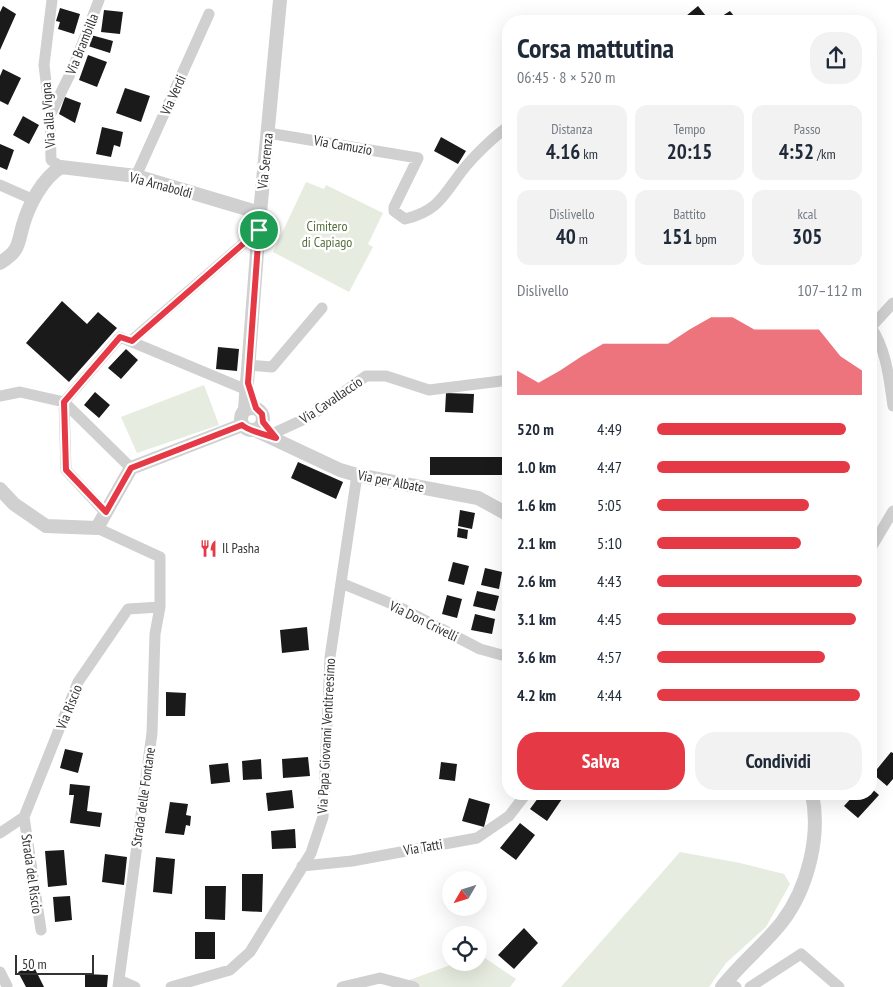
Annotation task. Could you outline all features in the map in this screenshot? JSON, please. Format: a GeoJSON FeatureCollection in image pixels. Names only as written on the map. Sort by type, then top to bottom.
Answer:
{"type":"FeatureCollection","features":[{"type":"Feature","properties":{"kind":"street","name":"Via alla Vigna"},"geometry":{"type":"LineString","coordinates":[[0,263],[11,256],[18,246],[23,226],[34,200],[50,173],[61,167],[51,160],[50,115],[44,65],[52,0]]}},
{"type":"Feature","properties":{"kind":"street","name":"Via Brambilla"},"geometry":{"type":"LineString","coordinates":[[50,115],[73,68],[99,0]]}},
{"type":"Feature","properties":{"kind":"street","name":"Via Serenza"},"geometry":{"type":"LineString","coordinates":[[253,426],[262,414],[251,409],[248,386],[260,213],[280,0]]}},
{"type":"Feature","properties":{"kind":"street","name":"Via Verdi"},"geometry":{"type":"LineString","coordinates":[[136,176],[209,14]]}},
{"type":"Feature","properties":{"kind":"street","name":"Via Camuzio"},"geometry":{"type":"LineString","coordinates":[[268,133],[418,158],[394,207],[394,211],[405,219],[431,210],[445,196],[462,170],[502,133]]}},
{"type":"Feature","properties":{"kind":"street","name":"Via Arnaboldi"},"geometry":{"type":"LineString","coordinates":[[61,167],[136,176],[260,213]]}},
{"type":"Feature","properties":{"kind":"street"},"geometry":{"type":"LineString","coordinates":[[0,185],[34,200]]}},
{"type":"Feature","properties":{"kind":"street"},"geometry":{"type":"LineString","coordinates":[[132,341],[259,230]]}},
{"type":"Feature","properties":{"kind":"street"},"geometry":{"type":"LineString","coordinates":[[877,320],[893,303]]}},
{"type":"Feature","properties":{"kind":"street"},"geometry":{"type":"LineString","coordinates":[[249,365],[272,367],[322,308]]}},
{"type":"Feature","properties":{"kind":"street"},"geometry":{"type":"LineString","coordinates":[[877,336],[887,365],[893,406]]}},
{"type":"Feature","properties":{"kind":"street"},"geometry":{"type":"LineString","coordinates":[[106,512],[66,470],[64,402],[120,337],[248,386]]}},
{"type":"Feature","properties":{"kind":"street","name":"Via Cavallaccio"},"geometry":{"type":"LineString","coordinates":[[274,436],[311,416],[366,376],[386,376],[429,390],[502,381]]}},
{"type":"Feature","properties":{"kind":"street"},"geometry":{"type":"LineString","coordinates":[[0,396],[20,392],[64,402],[131,468]]}},
{"type":"Feature","properties":{"kind":"street"},"geometry":{"type":"LineString","coordinates":[[0,489],[14,504],[46,526],[96,528],[131,468],[253,426],[241,415],[251,409]]}},
{"type":"Feature","properties":{"kind":"street","name":"Via per Albate"},"geometry":{"type":"LineString","coordinates":[[253,426],[340,470],[357,476],[478,498],[502,511]]}},
{"type":"Feature","properties":{"kind":"street","name":"Via Papa Giovanni Ventitreesimo"},"geometry":{"type":"LineString","coordinates":[[171,987],[230,970],[250,952],[311,853],[323,818],[330,657],[357,476]]}},
{"type":"Feature","properties":{"kind":"street"},"geometry":{"type":"LineString","coordinates":[[877,538],[893,511]]}},
{"type":"Feature","properties":{"kind":"street","name":"Strada delle Fontane"},"geometry":{"type":"LineString","coordinates":[[96,528],[160,558],[160,607],[155,643],[152,733],[118,984]]}},
{"type":"Feature","properties":{"kind":"street","name":"Via Don Crivelli"},"geometry":{"type":"LineString","coordinates":[[341,583],[397,606],[480,649],[502,655]]}},
{"type":"Feature","properties":{"kind":"street","name":"Via Riscio"},"geometry":{"type":"LineString","coordinates":[[24,817],[78,682],[128,609],[160,607]]}},
{"type":"Feature","properties":{"kind":"street","name":"Via Tatti"},"geometry":{"type":"LineString","coordinates":[[302,866],[352,861],[477,838],[508,816],[521,800]]}},
{"type":"Feature","properties":{"kind":"street"},"geometry":{"type":"LineString","coordinates":[[728,985],[783,921],[801,889],[810,858],[814,831],[812,800]]}},
{"type":"Feature","properties":{"kind":"street"},"geometry":{"type":"LineString","coordinates":[[2,833],[24,817]]}},
{"type":"Feature","properties":{"kind":"street","name":"Strada del Riscio"},"geometry":{"type":"LineString","coordinates":[[24,817],[41,930]]}},
{"type":"Feature","properties":{"kind":"street"},"geometry":{"type":"LineString","coordinates":[[750,987],[801,954],[839,987]]}},
{"type":"Feature","properties":{"kind":"street"},"geometry":{"type":"LineString","coordinates":[[0,972],[7,986]]}},
{"type":"Feature","properties":{"kind":"street"},"geometry":{"type":"LineString","coordinates":[[342,987],[380,978],[414,987]]}},
{"type":"Feature","properties":{"kind":"street"},"geometry":{"type":"LineString","coordinates":[[118,984],[135,987]]}},
{"type":"Feature","properties":{"kind":"green space","name":"Cimitero di Capiago"},"geometry":{"type":"Polygon","coordinates":[[[306,182],[324,189],[326,185],[383,213],[368,244],[373,247],[349,292],[273,252],[306,182]]]}},
{"type":"Feature","properties":{"kind":"green space"},"geometry":{"type":"Polygon","coordinates":[[[204,385],[219,425],[137,453],[121,417],[204,385]]]}},
{"type":"Feature","properties":{"kind":"green space"},"geometry":{"type":"Polygon","coordinates":[[[680,852],[740,863],[784,874],[790,884],[766,927],[726,963],[709,987],[561,987],[680,852]]]}},
{"type":"Feature","properties":{"kind":"green space"},"geometry":{"type":"Polygon","coordinates":[[[487,959],[516,979],[510,987],[390,987],[442,968],[442,971],[487,971],[487,959]]]}},
{"type":"Feature","properties":{"kind":"building"},"geometry":{"type":"Polygon","coordinates":[[[3,6],[16,14],[0,50],[0,12],[3,6]]]}},
{"type":"Feature","properties":{"kind":"building"},"geometry":{"type":"Polygon","coordinates":[[[698,6],[705,15],[687,15],[698,6]]]}},
{"type":"Feature","properties":{"kind":"building"},"geometry":{"type":"Polygon","coordinates":[[[60,8],[80,14],[74,34],[58,29],[60,22],[56,21],[60,8]]]}},
{"type":"Feature","properties":{"kind":"building"},"geometry":{"type":"Polygon","coordinates":[[[104,10],[123,12],[120,34],[101,32],[104,10]]]}},
{"type":"Feature","properties":{"kind":"building"},"geometry":{"type":"Polygon","coordinates":[[[730,11],[733,15],[724,15],[730,11]]]}},
{"type":"Feature","properties":{"kind":"building"},"geometry":{"type":"Polygon","coordinates":[[[91,35],[113,41],[110,53],[88,46],[91,35]]]}},
{"type":"Feature","properties":{"kind":"building"},"geometry":{"type":"Polygon","coordinates":[[[88,55],[107,62],[97,87],[79,80],[88,55]]]}},
{"type":"Feature","properties":{"kind":"building"},"geometry":{"type":"Polygon","coordinates":[[[3,69],[21,78],[8,105],[0,101],[0,76],[3,69]]]}},
{"type":"Feature","properties":{"kind":"building"},"geometry":{"type":"Polygon","coordinates":[[[125,88],[150,96],[141,122],[116,113],[125,88]]]}},
{"type":"Feature","properties":{"kind":"building"},"geometry":{"type":"Polygon","coordinates":[[[65,97],[81,103],[75,123],[59,114],[65,97]]]}},
{"type":"Feature","properties":{"kind":"building"},"geometry":{"type":"Polygon","coordinates":[[[23,116],[39,125],[29,144],[13,135],[23,116]]]}},
{"type":"Feature","properties":{"kind":"building"},"geometry":{"type":"Polygon","coordinates":[[[102,127],[123,132],[120,147],[114,145],[111,157],[96,154],[102,127]]]}},
{"type":"Feature","properties":{"kind":"building"},"geometry":{"type":"Polygon","coordinates":[[[441,137],[466,151],[458,164],[434,151],[441,137]]]}},
{"type":"Feature","properties":{"kind":"building"},"geometry":{"type":"Polygon","coordinates":[[[0,144],[14,150],[7,170],[0,167],[0,144]]]}},
{"type":"Feature","properties":{"kind":"building"},"geometry":{"type":"Polygon","coordinates":[[[62,301],[87,324],[98,312],[117,328],[69,382],[26,343],[62,301]]]}},
{"type":"Feature","properties":{"kind":"building"},"geometry":{"type":"Polygon","coordinates":[[[218,347],[239,349],[237,371],[216,369],[218,347]]]}},
{"type":"Feature","properties":{"kind":"building"},"geometry":{"type":"Polygon","coordinates":[[[126,349],[138,360],[121,379],[108,368],[126,349]]]}},
{"type":"Feature","properties":{"kind":"building"},"geometry":{"type":"Polygon","coordinates":[[[95,392],[110,405],[99,418],[84,405],[95,392]]]}},
{"type":"Feature","properties":{"kind":"building"},"geometry":{"type":"Polygon","coordinates":[[[446,393],[474,394],[473,413],[445,412],[446,393]]]}},
{"type":"Feature","properties":{"kind":"building"},"geometry":{"type":"Polygon","coordinates":[[[430,457],[502,457],[502,475],[430,475],[430,457]]]}},
{"type":"Feature","properties":{"kind":"building"},"geometry":{"type":"Polygon","coordinates":[[[298,462],[343,482],[336,499],[291,478],[298,462]]]}},
{"type":"Feature","properties":{"kind":"building"},"geometry":{"type":"Polygon","coordinates":[[[460,510],[475,513],[472,529],[458,526],[460,510]]]}},
{"type":"Feature","properties":{"kind":"building"},"geometry":{"type":"Polygon","coordinates":[[[458,528],[468,530],[467,539],[457,537],[458,528]]]}},
{"type":"Feature","properties":{"kind":"building"},"geometry":{"type":"Polygon","coordinates":[[[453,562],[469,566],[464,585],[448,581],[453,562]]]}},
{"type":"Feature","properties":{"kind":"building"},"geometry":{"type":"Polygon","coordinates":[[[485,568],[502,572],[499,589],[481,585],[485,568]]]}},
{"type":"Feature","properties":{"kind":"building"},"geometry":{"type":"Polygon","coordinates":[[[477,591],[499,596],[495,611],[473,606],[477,591]]]}},
{"type":"Feature","properties":{"kind":"building"},"geometry":{"type":"Polygon","coordinates":[[[447,595],[462,599],[457,618],[442,614],[447,595]]]}},
{"type":"Feature","properties":{"kind":"building"},"geometry":{"type":"Polygon","coordinates":[[[475,614],[495,619],[492,634],[471,630],[475,614]]]}},
{"type":"Feature","properties":{"kind":"building"},"geometry":{"type":"Polygon","coordinates":[[[307,627],[309,650],[282,653],[280,630],[307,627]]]}},
{"type":"Feature","properties":{"kind":"building"},"geometry":{"type":"Polygon","coordinates":[[[166,692],[186,693],[185,716],[166,716],[166,692]]]}},
{"type":"Feature","properties":{"kind":"building"},"geometry":{"type":"Polygon","coordinates":[[[65,749],[83,753],[78,773],[60,768],[65,749]]]}},
{"type":"Feature","properties":{"kind":"building"},"geometry":{"type":"Polygon","coordinates":[[[891,752],[893,753],[893,779],[887,786],[877,777],[877,769],[891,752]]]}},
{"type":"Feature","properties":{"kind":"building"},"geometry":{"type":"Polygon","coordinates":[[[308,757],[310,776],[283,778],[282,759],[308,757]]]}},
{"type":"Feature","properties":{"kind":"building"},"geometry":{"type":"Polygon","coordinates":[[[261,759],[262,779],[243,780],[242,761],[261,759]]]}},
{"type":"Feature","properties":{"kind":"building"},"geometry":{"type":"Polygon","coordinates":[[[441,762],[457,764],[455,781],[439,779],[441,762]]]}},
{"type":"Feature","properties":{"kind":"building"},"geometry":{"type":"Polygon","coordinates":[[[228,763],[230,782],[211,784],[209,765],[228,763]]]}},
{"type":"Feature","properties":{"kind":"building"},"geometry":{"type":"Polygon","coordinates":[[[70,784],[90,786],[87,811],[102,813],[100,827],[70,823],[74,795],[69,795],[70,784]]]}},
{"type":"Feature","properties":{"kind":"building"},"geometry":{"type":"Polygon","coordinates":[[[292,790],[294,808],[268,811],[266,793],[292,790]]]}},
{"type":"Feature","properties":{"kind":"building"},"geometry":{"type":"Polygon","coordinates":[[[469,798],[490,804],[484,827],[462,821],[469,798]]]}},
{"type":"Feature","properties":{"kind":"building"},"geometry":{"type":"Polygon","coordinates":[[[537,800],[561,800],[547,821],[530,809],[537,800]]]}},
{"type":"Feature","properties":{"kind":"building"},"geometry":{"type":"Polygon","coordinates":[[[850,800],[874,800],[858,818],[844,806],[850,800]]]}},
{"type":"Feature","properties":{"kind":"building"},"geometry":{"type":"Polygon","coordinates":[[[170,802],[188,804],[186,815],[191,816],[190,826],[186,825],[184,835],[165,833],[170,802]]]}},
{"type":"Feature","properties":{"kind":"building"},"geometry":{"type":"Polygon","coordinates":[[[520,823],[535,835],[516,860],[500,848],[520,823]]]}},
{"type":"Feature","properties":{"kind":"building"},"geometry":{"type":"Polygon","coordinates":[[[295,829],[296,848],[272,849],[271,831],[295,829]]]}},
{"type":"Feature","properties":{"kind":"building"},"geometry":{"type":"Polygon","coordinates":[[[64,850],[67,885],[48,887],[45,851],[64,850]]]}},
{"type":"Feature","properties":{"kind":"building"},"geometry":{"type":"Polygon","coordinates":[[[105,854],[127,857],[124,885],[102,882],[105,854]]]}},
{"type":"Feature","properties":{"kind":"building"},"geometry":{"type":"Polygon","coordinates":[[[156,857],[175,859],[172,894],[153,892],[156,857]]]}},
{"type":"Feature","properties":{"kind":"building"},"geometry":{"type":"Polygon","coordinates":[[[242,874],[263,874],[262,912],[242,911],[242,874]]]}},
{"type":"Feature","properties":{"kind":"building"},"geometry":{"type":"Polygon","coordinates":[[[205,886],[226,886],[225,920],[205,919],[205,886]]]}},
{"type":"Feature","properties":{"kind":"building"},"geometry":{"type":"Polygon","coordinates":[[[70,896],[72,920],[55,922],[53,897],[70,896]]]}},
{"type":"Feature","properties":{"kind":"building"},"geometry":{"type":"Polygon","coordinates":[[[524,928],[538,943],[514,969],[498,955],[524,928]]]}},
{"type":"Feature","properties":{"kind":"building"},"geometry":{"type":"Polygon","coordinates":[[[195,932],[215,932],[215,959],[195,959],[195,932]]]}},
{"type":"Feature","properties":{"kind":"building"},"geometry":{"type":"Polygon","coordinates":[[[33,965],[44,987],[26,987],[18,972],[33,965]]]}},
{"type":"Feature","properties":{"kind":"building"},"geometry":{"type":"Polygon","coordinates":[[[85,974],[108,975],[107,987],[85,987],[85,974]]]}},
{"type":"Feature","properties":{"kind":"place","name":"Il Pasha"},"geometry":{"type":"Point","coordinates":[208,548]}},
{"type":"Feature","properties":{"kind":"route"},"geometry":{"type":"LineString","coordinates":[[259,230],[248,383],[256,408],[262,414],[265,426],[276,438],[255,430],[247,430],[242,425],[131,468],[106,512],[66,470],[64,402],[120,337],[132,341],[259,230]]}}]}
